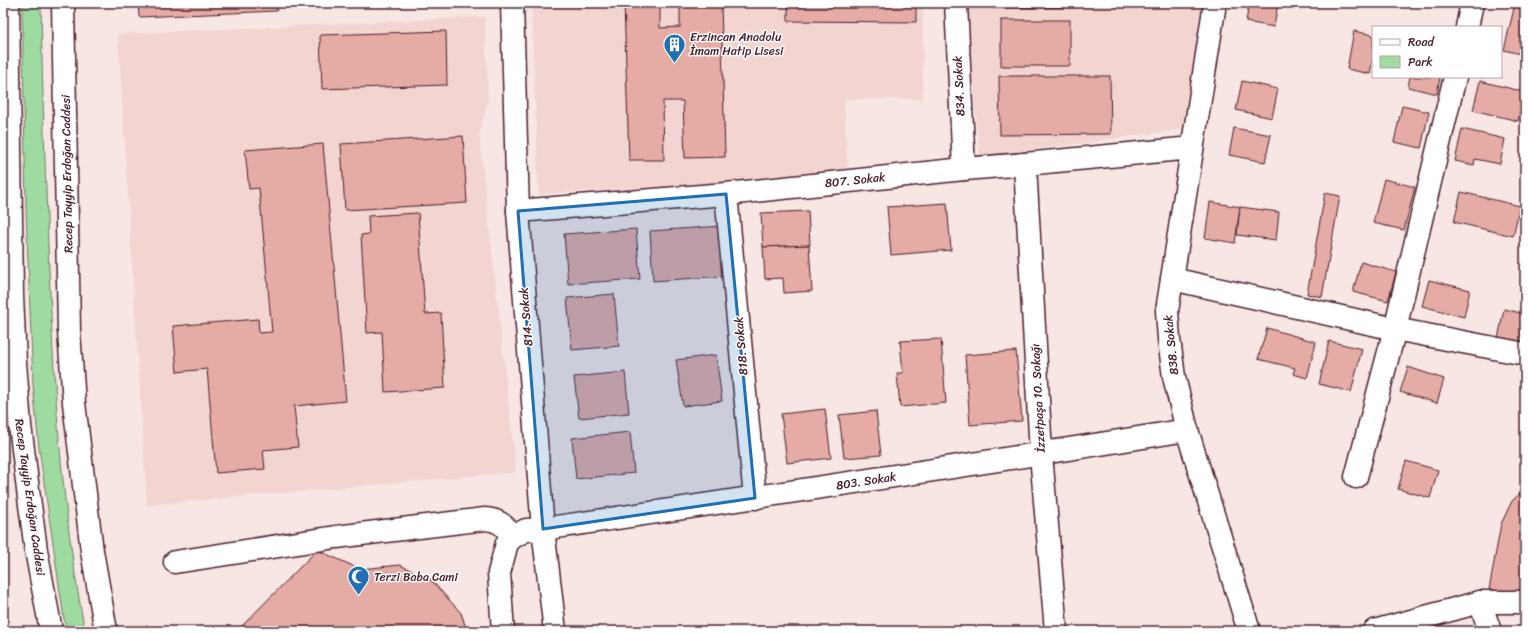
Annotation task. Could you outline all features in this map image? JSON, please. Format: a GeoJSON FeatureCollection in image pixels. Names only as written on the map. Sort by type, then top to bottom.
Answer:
{"type":"FeatureCollection","features":[{"type":"Feature","properties":{"kind":"street","name":"Recep Tayyip Erdoğan Caddesi"},"geometry":{"type":"LineString","coordinates":[[8,3],[7,163],[12,295],[20,425],[36,550],[49,627]]}},
{"type":"Feature","properties":{"kind":"street","name":"Recep Tayyip Erdoğan Caddesi"},"geometry":{"type":"LineString","coordinates":[[63,3],[69,331],[74,403],[92,551],[106,631]]}},
{"type":"Feature","properties":{"kind":"street","name":"814. Sokak"},"geometry":{"type":"LineString","coordinates":[[512,3],[518,211],[543,529],[555,631]]}},
{"type":"Feature","properties":{"kind":"street","name":"834. Sokak"},"geometry":{"type":"LineString","coordinates":[[956,3],[964,169]]}},
{"type":"Feature","properties":{"kind":"street","name":"838. Sokak"},"geometry":{"type":"LineString","coordinates":[[1215,3],[1167,311],[1174,377],[1187,430],[1249,631]]}},
{"type":"Feature","properties":{"kind":"street"},"geometry":{"type":"LineString","coordinates":[[1466,26],[1472,3]]}},
{"type":"Feature","properties":{"kind":"street"},"geometry":{"type":"LineString","coordinates":[[1356,477],[1395,329],[1455,78]]}},
{"type":"Feature","properties":{"kind":"street","name":"807. Sokak"},"geometry":{"type":"LineString","coordinates":[[518,211],[726,194],[964,169],[1192,148]]}},
{"type":"Feature","properties":{"kind":"street","name":"İzzetpaşa 10. Sokağı"},"geometry":{"type":"LineString","coordinates":[[1025,164],[1041,454],[1056,631]]}},
{"type":"Feature","properties":{"kind":"street","name":"818. Sokak"},"geometry":{"type":"LineString","coordinates":[[726,194],[755,498]]}},
{"type":"Feature","properties":{"kind":"street"},"geometry":{"type":"LineString","coordinates":[[1172,278],[1395,329],[1525,354]]}},
{"type":"Feature","properties":{"kind":"street","name":"803. Sokak"},"geometry":{"type":"LineString","coordinates":[[513,537],[526,530],[543,529],[755,498],[1187,430]]}},
{"type":"Feature","properties":{"kind":"street"},"geometry":{"type":"LineString","coordinates":[[175,562],[336,536],[485,519],[493,520],[506,526],[513,537],[507,543],[499,573],[503,631]]}},
{"type":"Feature","properties":{"kind":"street"},"geometry":{"type":"LineString","coordinates":[[1374,631],[1480,602],[1525,602]]}},
{"type":"Feature","properties":{"kind":"street"},"geometry":{"type":"LineString","coordinates":[[1480,602],[1490,631]]}},
{"type":"Feature","properties":{"kind":"highlighted area"},"geometry":{"type":"Polygon","coordinates":[[[726,194],[755,498],[543,529],[518,211],[726,194]]]}},
{"type":"Feature","properties":{"kind":"shaded area"},"geometry":{"type":"Polygon","coordinates":[[[531,3],[923,3],[923,99],[844,99],[848,176],[539,194],[531,3]]]}},
{"type":"Feature","properties":{"kind":"shaded area"},"geometry":{"type":"Polygon","coordinates":[[[965,3],[1206,3],[1184,129],[980,157],[965,3]]]}},
{"type":"Feature","properties":{"kind":"shaded area"},"geometry":{"type":"Polygon","coordinates":[[[485,17],[488,100],[479,134],[516,472],[147,505],[118,34],[485,17]]]}},
{"type":"Feature","properties":{"kind":"green space"},"geometry":{"type":"Polygon","coordinates":[[[22,3],[41,3],[48,244],[55,389],[69,535],[85,631],[68,631],[64,619],[39,448],[33,385],[26,210],[22,3]]]}},
{"type":"Feature","properties":{"kind":"building"},"geometry":{"type":"Polygon","coordinates":[[[138,3],[277,3],[277,11],[139,17],[138,3]]]}},
{"type":"Feature","properties":{"kind":"building","name":"Erzincan Anadolu İmam Hatip Lisesi"},"geometry":{"type":"Polygon","coordinates":[[[624,3],[660,3],[660,28],[680,27],[680,3],[721,3],[725,157],[685,158],[683,101],[663,101],[664,160],[629,160],[624,3]]]}},
{"type":"Feature","properties":{"kind":"building"},"geometry":{"type":"Polygon","coordinates":[[[788,3],[916,3],[916,22],[788,21],[788,3]]]}},
{"type":"Feature","properties":{"kind":"building"},"geometry":{"type":"Polygon","coordinates":[[[994,3],[1076,3],[1076,7],[994,8],[994,3]]]}},
{"type":"Feature","properties":{"kind":"building"},"geometry":{"type":"Polygon","coordinates":[[[1249,3],[1278,3],[1274,27],[1246,22],[1249,3]]]}},
{"type":"Feature","properties":{"kind":"building"},"geometry":{"type":"Polygon","coordinates":[[[1515,4],[1525,6],[1525,55],[1504,50],[1515,4]]]}},
{"type":"Feature","properties":{"kind":"building"},"geometry":{"type":"Polygon","coordinates":[[[1001,20],[1070,20],[1070,66],[1001,66],[1001,20]]]}},
{"type":"Feature","properties":{"kind":"building"},"geometry":{"type":"Polygon","coordinates":[[[446,31],[447,85],[322,89],[320,35],[446,31]]]}},
{"type":"Feature","properties":{"kind":"building"},"geometry":{"type":"Polygon","coordinates":[[[1354,31],[1372,35],[1372,63],[1370,74],[1347,69],[1354,31]]]}},
{"type":"Feature","properties":{"kind":"building"},"geometry":{"type":"Polygon","coordinates":[[[999,76],[1110,76],[1111,134],[1000,135],[999,76]]]}},
{"type":"Feature","properties":{"kind":"building"},"geometry":{"type":"Polygon","coordinates":[[[1410,78],[1440,78],[1437,94],[1408,87],[1410,78]]]}},
{"type":"Feature","properties":{"kind":"building"},"geometry":{"type":"Polygon","coordinates":[[[1242,81],[1278,89],[1272,118],[1236,110],[1242,81]]]}},
{"type":"Feature","properties":{"kind":"building"},"geometry":{"type":"Polygon","coordinates":[[[1480,81],[1525,92],[1518,121],[1473,110],[1480,81]]]}},
{"type":"Feature","properties":{"kind":"building"},"geometry":{"type":"Polygon","coordinates":[[[1402,106],[1429,112],[1421,148],[1394,142],[1402,106]]]}},
{"type":"Feature","properties":{"kind":"building"},"geometry":{"type":"Polygon","coordinates":[[[1234,128],[1271,135],[1265,162],[1229,155],[1234,128]]]}},
{"type":"Feature","properties":{"kind":"building"},"geometry":{"type":"Polygon","coordinates":[[[1462,129],[1505,139],[1500,164],[1475,159],[1474,165],[1455,161],[1462,129]]]}},
{"type":"Feature","properties":{"kind":"building"},"geometry":{"type":"Polygon","coordinates":[[[463,136],[467,203],[345,210],[341,144],[463,136]]]}},
{"type":"Feature","properties":{"kind":"building"},"geometry":{"type":"Polygon","coordinates":[[[323,144],[346,401],[294,406],[298,447],[263,450],[265,469],[216,473],[207,369],[177,372],[173,326],[258,319],[259,333],[272,332],[259,188],[249,189],[245,150],[323,144]]]}},
{"type":"Feature","properties":{"kind":"building"},"geometry":{"type":"Polygon","coordinates":[[[1384,179],[1415,187],[1404,230],[1373,223],[1384,179]]]}},
{"type":"Feature","properties":{"kind":"building"},"geometry":{"type":"Polygon","coordinates":[[[1461,192],[1520,206],[1513,236],[1454,222],[1461,192]]]}},
{"type":"Feature","properties":{"kind":"building"},"geometry":{"type":"Polygon","coordinates":[[[1325,193],[1340,196],[1322,297],[1307,294],[1325,193]]]}},
{"type":"Feature","properties":{"kind":"building"},"geometry":{"type":"Polygon","coordinates":[[[1210,202],[1240,207],[1235,243],[1205,238],[1210,202]]]}},
{"type":"Feature","properties":{"kind":"building"},"geometry":{"type":"Polygon","coordinates":[[[947,203],[951,250],[891,255],[887,207],[947,203]]]}},
{"type":"Feature","properties":{"kind":"building"},"geometry":{"type":"Polygon","coordinates":[[[1240,207],[1279,212],[1276,240],[1237,235],[1240,207]]]}},
{"type":"Feature","properties":{"kind":"building"},"geometry":{"type":"Polygon","coordinates":[[[808,211],[810,245],[763,247],[761,213],[808,211]]]}},
{"type":"Feature","properties":{"kind":"building"},"geometry":{"type":"Polygon","coordinates":[[[418,213],[425,314],[441,313],[445,388],[385,392],[382,332],[367,333],[361,235],[369,234],[368,216],[418,213]]]}},
{"type":"Feature","properties":{"kind":"building"},"geometry":{"type":"Polygon","coordinates":[[[723,226],[726,276],[653,281],[650,231],[723,226]]]}},
{"type":"Feature","properties":{"kind":"building"},"geometry":{"type":"Polygon","coordinates":[[[636,229],[640,279],[568,284],[564,234],[636,229]]]}},
{"type":"Feature","properties":{"kind":"building"},"geometry":{"type":"Polygon","coordinates":[[[809,245],[812,291],[784,293],[783,278],[765,279],[763,247],[809,245]]]}},
{"type":"Feature","properties":{"kind":"building"},"geometry":{"type":"Polygon","coordinates":[[[1361,262],[1396,272],[1388,301],[1353,292],[1361,262]]]}},
{"type":"Feature","properties":{"kind":"building"},"geometry":{"type":"Polygon","coordinates":[[[1429,280],[1470,290],[1464,317],[1422,306],[1429,280]]]}},
{"type":"Feature","properties":{"kind":"building"},"geometry":{"type":"Polygon","coordinates":[[[614,294],[619,346],[572,350],[567,298],[614,294]]]}},
{"type":"Feature","properties":{"kind":"building"},"geometry":{"type":"Polygon","coordinates":[[[1504,309],[1525,314],[1525,326],[1521,344],[1498,339],[1504,309]]]}},
{"type":"Feature","properties":{"kind":"building"},"geometry":{"type":"Polygon","coordinates":[[[1267,328],[1316,342],[1307,378],[1293,374],[1295,368],[1258,359],[1267,328]]]}},
{"type":"Feature","properties":{"kind":"building"},"geometry":{"type":"Polygon","coordinates":[[[941,339],[946,403],[900,407],[897,373],[903,373],[900,341],[941,339]]]}},
{"type":"Feature","properties":{"kind":"building"},"geometry":{"type":"Polygon","coordinates":[[[1329,341],[1362,349],[1351,392],[1319,384],[1329,341]]]}},
{"type":"Feature","properties":{"kind":"building"},"geometry":{"type":"Polygon","coordinates":[[[1016,351],[1022,421],[970,425],[965,355],[1016,351]]]}},
{"type":"Feature","properties":{"kind":"building"},"geometry":{"type":"Polygon","coordinates":[[[716,355],[722,401],[683,406],[676,360],[716,355]]]}},
{"type":"Feature","properties":{"kind":"building"},"geometry":{"type":"Polygon","coordinates":[[[1408,367],[1444,379],[1437,403],[1400,392],[1408,367]]]}},
{"type":"Feature","properties":{"kind":"building"},"geometry":{"type":"Polygon","coordinates":[[[625,372],[629,413],[579,418],[574,377],[625,372]]]}},
{"type":"Feature","properties":{"kind":"building"},"geometry":{"type":"Polygon","coordinates":[[[825,409],[831,458],[787,463],[781,414],[825,409]]]}},
{"type":"Feature","properties":{"kind":"building"},"geometry":{"type":"Polygon","coordinates":[[[876,411],[881,455],[844,458],[839,415],[876,411]]]}},
{"type":"Feature","properties":{"kind":"building"},"geometry":{"type":"Polygon","coordinates":[[[630,432],[634,473],[576,479],[572,438],[630,432]]]}},
{"type":"Feature","properties":{"kind":"building"},"geometry":{"type":"Polygon","coordinates":[[[1406,461],[1438,470],[1430,498],[1398,489],[1406,461]]]}},
{"type":"Feature","properties":{"kind":"building"},"geometry":{"type":"Polygon","coordinates":[[[1523,491],[1525,491],[1525,597],[1487,601],[1501,524],[1512,501],[1523,491]]]}},
{"type":"Feature","properties":{"kind":"building","name":"Terzi Baba Cami"},"geometry":{"type":"Polygon","coordinates":[[[317,550],[360,569],[400,565],[431,580],[461,613],[467,631],[241,631],[240,628],[317,550]]]}},
{"type":"Feature","properties":{"kind":"place","name":"Erzincan Anadolu İmam Hatip Lisesi"},"geometry":{"type":"Point","coordinates":[674,64]}},
{"type":"Feature","properties":{"kind":"place","name":"Terzi Baba Cami"},"geometry":{"type":"Point","coordinates":[359,596]}}]}
